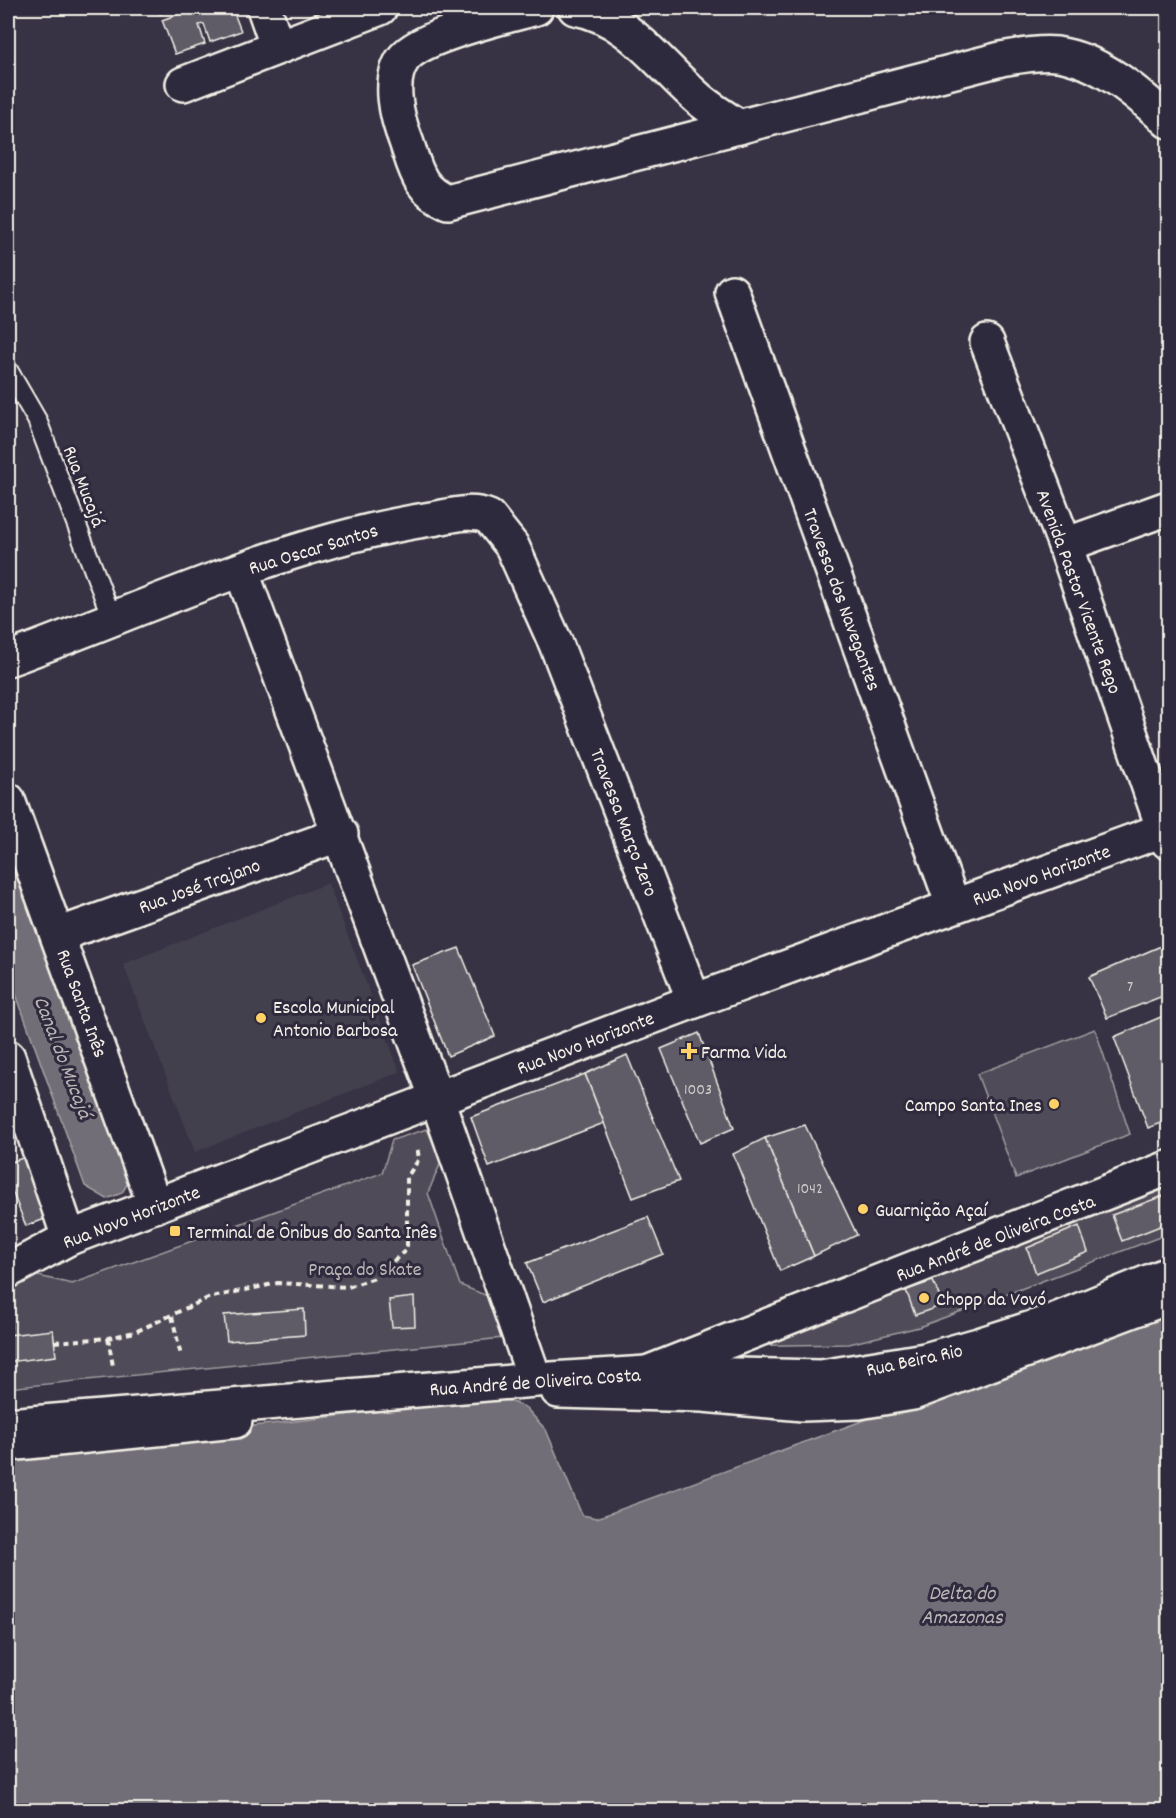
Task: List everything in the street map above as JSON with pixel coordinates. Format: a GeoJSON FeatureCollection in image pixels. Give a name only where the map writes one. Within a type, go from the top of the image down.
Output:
{"type":"FeatureCollection","features":[{"type":"Feature","properties":{"kind":"street"},"geometry":{"type":"LineString","coordinates":[[264,8],[278,45]]}},
{"type":"Feature","properties":{"kind":"street"},"geometry":{"type":"LineString","coordinates":[[183,84],[278,45],[315,18],[380,8]]}},
{"type":"Feature","properties":{"kind":"street"},"geometry":{"type":"LineString","coordinates":[[536,8],[440,35],[405,57],[395,77],[399,122],[420,182],[431,195],[448,202],[1001,59],[1040,54],[1058,54],[1105,72],[1140,94],[1168,121]]}},
{"type":"Feature","properties":{"kind":"street"},"geometry":{"type":"LineString","coordinates":[[575,8],[591,10],[633,35],[701,101],[739,127]]}},
{"type":"Feature","properties":{"kind":"street","name":"Travessa dos Navegantes"},"geometry":{"type":"LineString","coordinates":[[732,292],[953,905]]}},
{"type":"Feature","properties":{"kind":"street","name":"Avenida Pastor Vicente Rego"},"geometry":{"type":"LineString","coordinates":[[987,342],[1065,545],[1167,833]]}},
{"type":"Feature","properties":{"kind":"street"},"geometry":{"type":"LineString","coordinates":[[1065,545],[1168,508]]}},
{"type":"Feature","properties":{"kind":"street","name":"Rua Oscar Santos"},"geometry":{"type":"LineString","coordinates":[[8,659],[113,621],[241,570],[367,530],[456,514],[482,514],[494,521],[506,537],[556,644]]}},
{"type":"Feature","properties":{"kind":"street"},"geometry":{"type":"LineString","coordinates":[[241,570],[437,1099],[535,1380]]}},
{"type":"Feature","properties":{"kind":"street","name":"Travessa Março Zero"},"geometry":{"type":"LineString","coordinates":[[556,644],[694,1001]]}},
{"type":"Feature","properties":{"kind":"street","name":"Rua Santa Inês"},"geometry":{"type":"LineString","coordinates":[[8,800],[155,1206]]}},
{"type":"Feature","properties":{"kind":"street","name":"Rua Novo Horizonte"},"geometry":{"type":"LineString","coordinates":[[8,1271],[69,1238],[694,1001],[953,905],[1167,833]]}},
{"type":"Feature","properties":{"kind":"street","name":"Rua José Trajano"},"geometry":{"type":"LineString","coordinates":[[58,935],[340,834]]}},
{"type":"Feature","properties":{"kind":"street"},"geometry":{"type":"LineString","coordinates":[[8,1057],[69,1238]]}},
{"type":"Feature","properties":{"kind":"street","name":"Rua André de Oliveira Costa"},"geometry":{"type":"LineString","coordinates":[[8,1425],[535,1380],[647,1373],[1168,1168]]}},
{"type":"Feature","properties":{"kind":"street","name":"Rua Beira Rio"},"geometry":{"type":"LineString","coordinates":[[647,1373],[820,1377],[925,1360],[1048,1323],[1168,1274]]}},
{"type":"Feature","properties":{"kind":"street"},"geometry":{"type":"LineString","coordinates":[[8,1444],[505,1390],[703,1395],[803,1404],[859,1402],[913,1393],[1168,1297]]}},
{"type":"Feature","properties":{"kind":"lane","name":"Rua Mucajá"},"geometry":{"type":"LineString","coordinates":[[8,370],[37,420],[61,491],[113,621]]}},
{"type":"Feature","properties":{"kind":"path"},"geometry":{"type":"LineString","coordinates":[[54,1342],[108,1338],[135,1332],[208,1298],[278,1284],[348,1287],[375,1278],[407,1249],[407,1177],[419,1159],[417,1140]]}},
{"type":"Feature","properties":{"kind":"path"},"geometry":{"type":"LineString","coordinates":[[172,1316],[181,1356]]}},
{"type":"Feature","properties":{"kind":"path"},"geometry":{"type":"LineString","coordinates":[[108,1338],[113,1366]]}},
{"type":"Feature","properties":{"kind":"shaded area","name":"Escola Municipal Antonio Barbosa"},"geometry":{"type":"Polygon","coordinates":[[[328,883],[400,1072],[195,1152],[123,964],[328,883]]]}},
{"type":"Feature","properties":{"kind":"green space","name":"Campo Santa Ines"},"geometry":{"type":"Polygon","coordinates":[[[1095,1029],[1130,1134],[1016,1178],[977,1074],[1095,1029]]]}},
{"type":"Feature","properties":{"kind":"green space","name":"Praça do Skate"},"geometry":{"type":"Polygon","coordinates":[[[427,1129],[441,1162],[428,1193],[460,1285],[490,1297],[503,1338],[8,1388],[8,1283],[26,1273],[72,1284],[382,1173],[392,1140],[427,1129]]]}},
{"type":"Feature","properties":{"kind":"green space"},"geometry":{"type":"Polygon","coordinates":[[[1168,1183],[1168,1234],[919,1327],[849,1344],[731,1346],[1168,1183]]]}},
{"type":"Feature","properties":{"kind":"water","name":"Canal do Mucajá"},"geometry":{"type":"Polygon","coordinates":[[[8,831],[133,1174],[122,1193],[107,1199],[85,1186],[8,972],[8,831]]]}},
{"type":"Feature","properties":{"kind":"water","name":"Delta do Amazonas"},"geometry":{"type":"Polygon","coordinates":[[[1168,1309],[1168,1810],[8,1810],[8,1455],[500,1397],[526,1408],[546,1430],[582,1515],[597,1518],[1168,1309]]]}},
{"type":"Feature","properties":{"kind":"building"},"geometry":{"type":"Polygon","coordinates":[[[158,8],[179,8],[160,14],[158,8]]]}},
{"type":"Feature","properties":{"kind":"building"},"geometry":{"type":"Polygon","coordinates":[[[182,8],[232,8],[241,31],[210,42],[204,24],[199,25],[205,44],[175,54],[162,20],[184,12],[182,8]]]}},
{"type":"Feature","properties":{"kind":"building"},"geometry":{"type":"Polygon","coordinates":[[[1168,943],[1168,994],[1107,1018],[1089,977],[1168,943]]]}},
{"type":"Feature","properties":{"kind":"building"},"geometry":{"type":"Polygon","coordinates":[[[459,948],[495,1036],[448,1056],[412,965],[459,948]]]}},
{"type":"Feature","properties":{"kind":"building"},"geometry":{"type":"Polygon","coordinates":[[[1168,1014],[1168,1120],[1148,1128],[1114,1037],[1168,1014]]]}},
{"type":"Feature","properties":{"kind":"building"},"geometry":{"type":"Polygon","coordinates":[[[699,1033],[734,1128],[700,1143],[661,1049],[699,1033]]]}},
{"type":"Feature","properties":{"kind":"building"},"geometry":{"type":"Polygon","coordinates":[[[627,1055],[679,1181],[633,1198],[585,1074],[627,1055]]]}},
{"type":"Feature","properties":{"kind":"building"},"geometry":{"type":"Polygon","coordinates":[[[585,1074],[604,1123],[489,1167],[471,1117],[585,1074]]]}},
{"type":"Feature","properties":{"kind":"building"},"geometry":{"type":"Polygon","coordinates":[[[805,1125],[857,1235],[814,1256],[765,1138],[805,1125]]]}},
{"type":"Feature","properties":{"kind":"building"},"geometry":{"type":"Polygon","coordinates":[[[765,1138],[814,1256],[780,1271],[733,1154],[765,1138]]]}},
{"type":"Feature","properties":{"kind":"building"},"geometry":{"type":"Polygon","coordinates":[[[40,1152],[61,1213],[26,1226],[8,1181],[8,1163],[40,1152]]]}},
{"type":"Feature","properties":{"kind":"building"},"geometry":{"type":"Polygon","coordinates":[[[1168,1194],[1168,1223],[1122,1241],[1112,1215],[1168,1194]]]}},
{"type":"Feature","properties":{"kind":"building"},"geometry":{"type":"Polygon","coordinates":[[[648,1217],[663,1254],[543,1302],[527,1263],[648,1217]]]}},
{"type":"Feature","properties":{"kind":"building"},"geometry":{"type":"Polygon","coordinates":[[[1079,1226],[1088,1252],[1036,1273],[1027,1248],[1079,1226]]]}},
{"type":"Feature","properties":{"kind":"building","name":"Chopp da Vovó"},"geometry":{"type":"Polygon","coordinates":[[[933,1281],[943,1305],[915,1315],[906,1290],[933,1281]]]}},
{"type":"Feature","properties":{"kind":"building"},"geometry":{"type":"Polygon","coordinates":[[[414,1297],[415,1326],[392,1327],[389,1300],[414,1297]]]}},
{"type":"Feature","properties":{"kind":"building"},"geometry":{"type":"Polygon","coordinates":[[[304,1309],[305,1335],[227,1341],[224,1315],[304,1309]]]}},
{"type":"Feature","properties":{"kind":"building"},"geometry":{"type":"Polygon","coordinates":[[[53,1330],[56,1356],[8,1362],[8,1335],[53,1330]]]}},
{"type":"Feature","properties":{"kind":"place","name":"Escola Municipal Antonio Barbosa"},"geometry":{"type":"Point","coordinates":[261,1018]}},
{"type":"Feature","properties":{"kind":"place","name":"Farma Vida"},"geometry":{"type":"Point","coordinates":[689,1051]}},
{"type":"Feature","properties":{"kind":"place","name":"Campo Santa Ines"},"geometry":{"type":"Point","coordinates":[1054,1104]}},
{"type":"Feature","properties":{"kind":"place","name":"Guarnição Açaí"},"geometry":{"type":"Point","coordinates":[863,1209]}},
{"type":"Feature","properties":{"kind":"place","name":"Terminal de Ônibus do Santa Inês"},"geometry":{"type":"Point","coordinates":[175,1231]}},
{"type":"Feature","properties":{"kind":"place","name":"Chopp da Vovó"},"geometry":{"type":"Point","coordinates":[924,1298]}}]}
